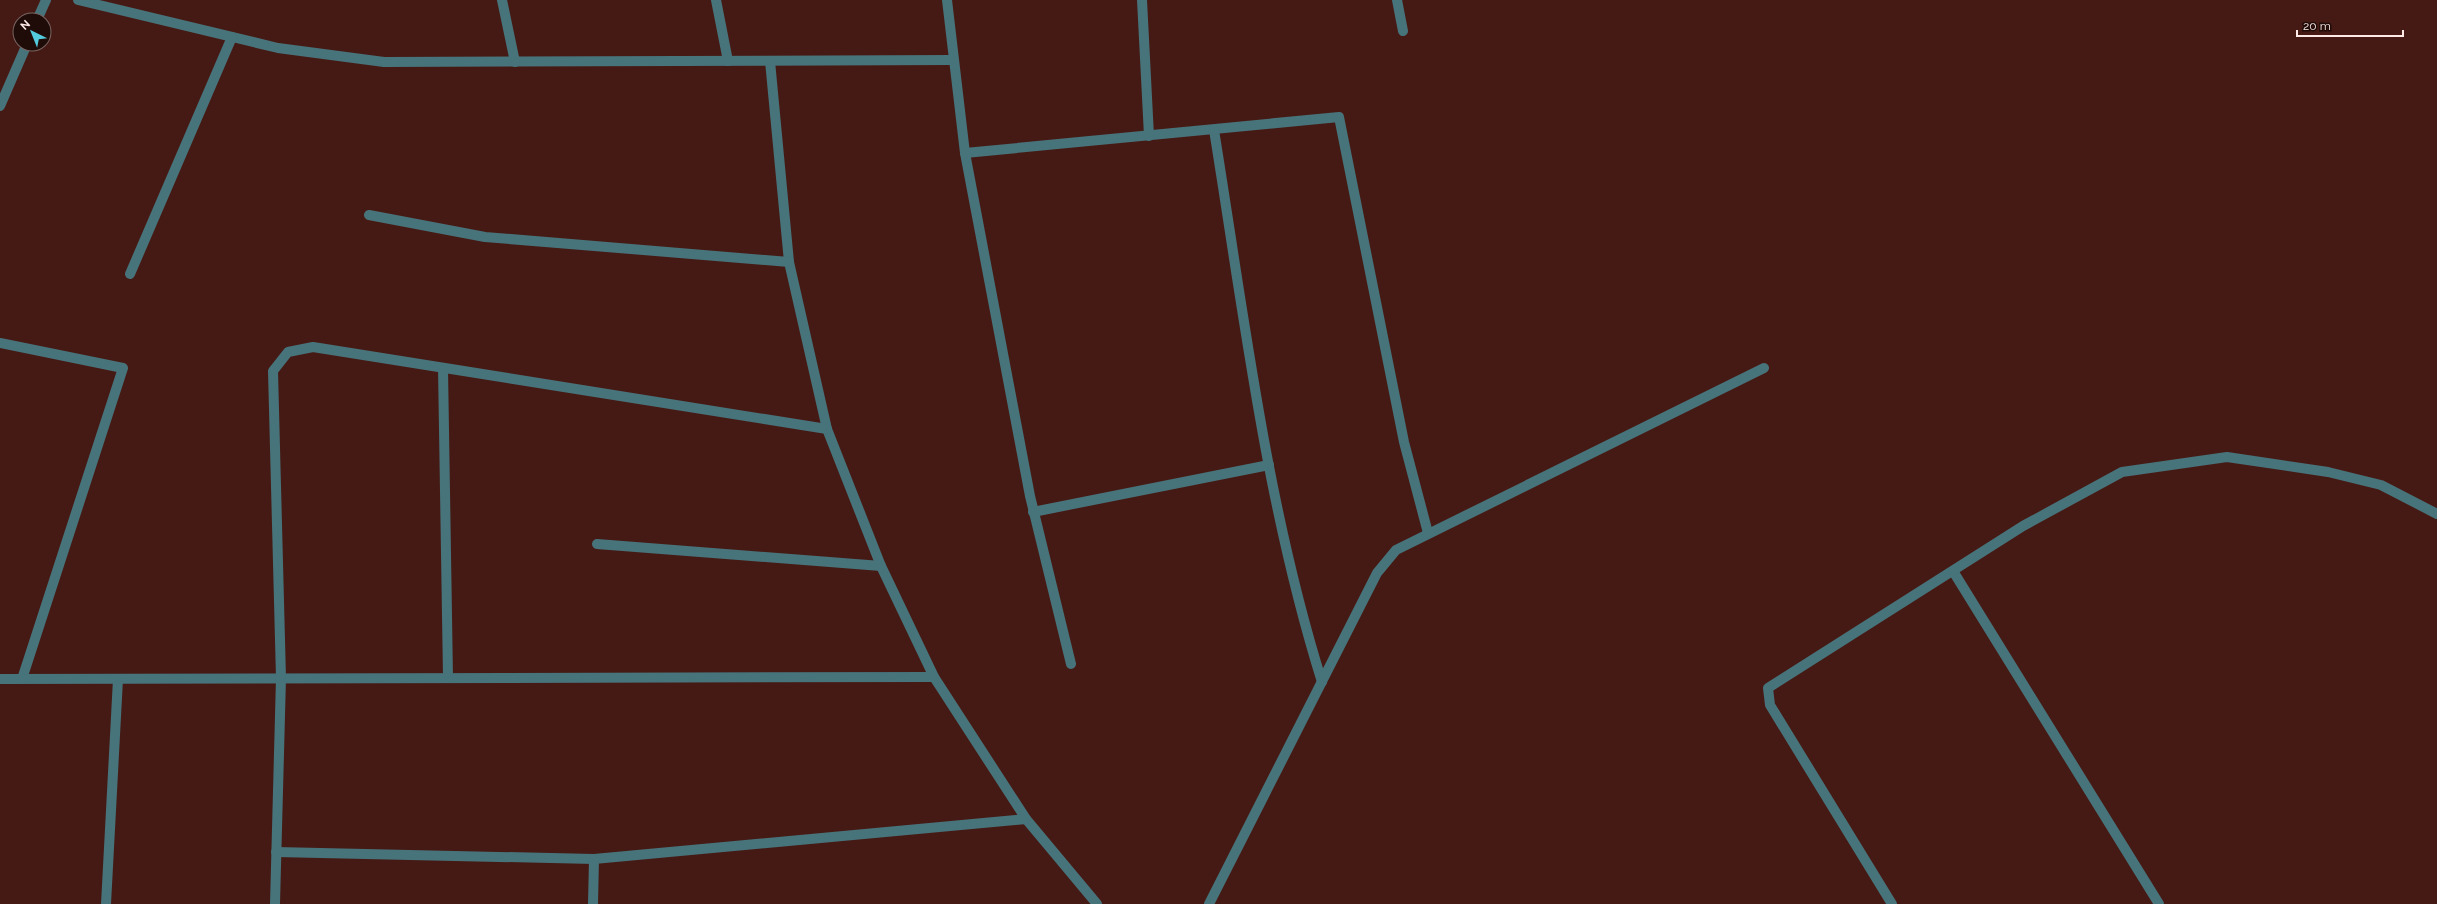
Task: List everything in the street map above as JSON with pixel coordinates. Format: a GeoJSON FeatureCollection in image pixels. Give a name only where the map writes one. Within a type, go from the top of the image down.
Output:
{"type":"FeatureCollection","features":[{"type":"Feature","properties":{"kind":"street"},"geometry":{"type":"LineString","coordinates":[[41,12],[46,0]]}},
{"type":"Feature","properties":{"kind":"street"},"geometry":{"type":"LineString","coordinates":[[78,0],[278,48],[384,62],[954,60]]}},
{"type":"Feature","properties":{"kind":"street"},"geometry":{"type":"LineString","coordinates":[[502,0],[515,62]]}},
{"type":"Feature","properties":{"kind":"street"},"geometry":{"type":"LineString","coordinates":[[716,0],[728,61]]}},
{"type":"Feature","properties":{"kind":"street"},"geometry":{"type":"LineString","coordinates":[[947,0],[964,153],[1033,512],[1071,664]]}},
{"type":"Feature","properties":{"kind":"street"},"geometry":{"type":"LineString","coordinates":[[1142,0],[1149,136]]}},
{"type":"Feature","properties":{"kind":"street"},"geometry":{"type":"LineString","coordinates":[[1397,0],[1403,31]]}},
{"type":"Feature","properties":{"kind":"street"},"geometry":{"type":"LineString","coordinates":[[130,274],[232,38]]}},
{"type":"Feature","properties":{"kind":"street"},"geometry":{"type":"LineString","coordinates":[[0,106],[24,52]]}},
{"type":"Feature","properties":{"kind":"street"},"geometry":{"type":"LineString","coordinates":[[770,61],[789,262],[827,429],[881,566],[934,677],[1026,819],[1097,904]]}},
{"type":"Feature","properties":{"kind":"street"},"geometry":{"type":"LineString","coordinates":[[964,153],[1339,117],[1404,442],[1428,533]]}},
{"type":"Feature","properties":{"kind":"street"},"geometry":{"type":"LineString","coordinates":[[1214,130],[1269,465],[1301,615],[1322,682]]}},
{"type":"Feature","properties":{"kind":"street"},"geometry":{"type":"LineString","coordinates":[[369,215],[485,237],[789,262]]}},
{"type":"Feature","properties":{"kind":"street"},"geometry":{"type":"LineString","coordinates":[[0,343],[123,368],[22,679]]}},
{"type":"Feature","properties":{"kind":"street"},"geometry":{"type":"LineString","coordinates":[[274,904],[281,678],[273,371],[288,352],[313,347],[827,429]]}},
{"type":"Feature","properties":{"kind":"street"},"geometry":{"type":"LineString","coordinates":[[443,368],[448,677]]}},
{"type":"Feature","properties":{"kind":"street"},"geometry":{"type":"LineString","coordinates":[[1209,904],[1377,573],[1396,550],[1764,368]]}},
{"type":"Feature","properties":{"kind":"street"},"geometry":{"type":"LineString","coordinates":[[1892,904],[1770,705],[1768,688],[2023,526],[2122,472],[2227,456],[2328,472],[2381,485],[2437,514]]}},
{"type":"Feature","properties":{"kind":"street"},"geometry":{"type":"LineString","coordinates":[[1033,512],[1269,465]]}},
{"type":"Feature","properties":{"kind":"street"},"geometry":{"type":"LineString","coordinates":[[597,544],[881,566]]}},
{"type":"Feature","properties":{"kind":"street"},"geometry":{"type":"LineString","coordinates":[[1953,570],[2159,904]]}},
{"type":"Feature","properties":{"kind":"street"},"geometry":{"type":"LineString","coordinates":[[0,679],[934,677]]}},
{"type":"Feature","properties":{"kind":"street"},"geometry":{"type":"LineString","coordinates":[[106,904],[118,678]]}},
{"type":"Feature","properties":{"kind":"street"},"geometry":{"type":"LineString","coordinates":[[276,852],[594,859],[1026,819]]}},
{"type":"Feature","properties":{"kind":"street"},"geometry":{"type":"LineString","coordinates":[[593,904],[594,859]]}}]}
